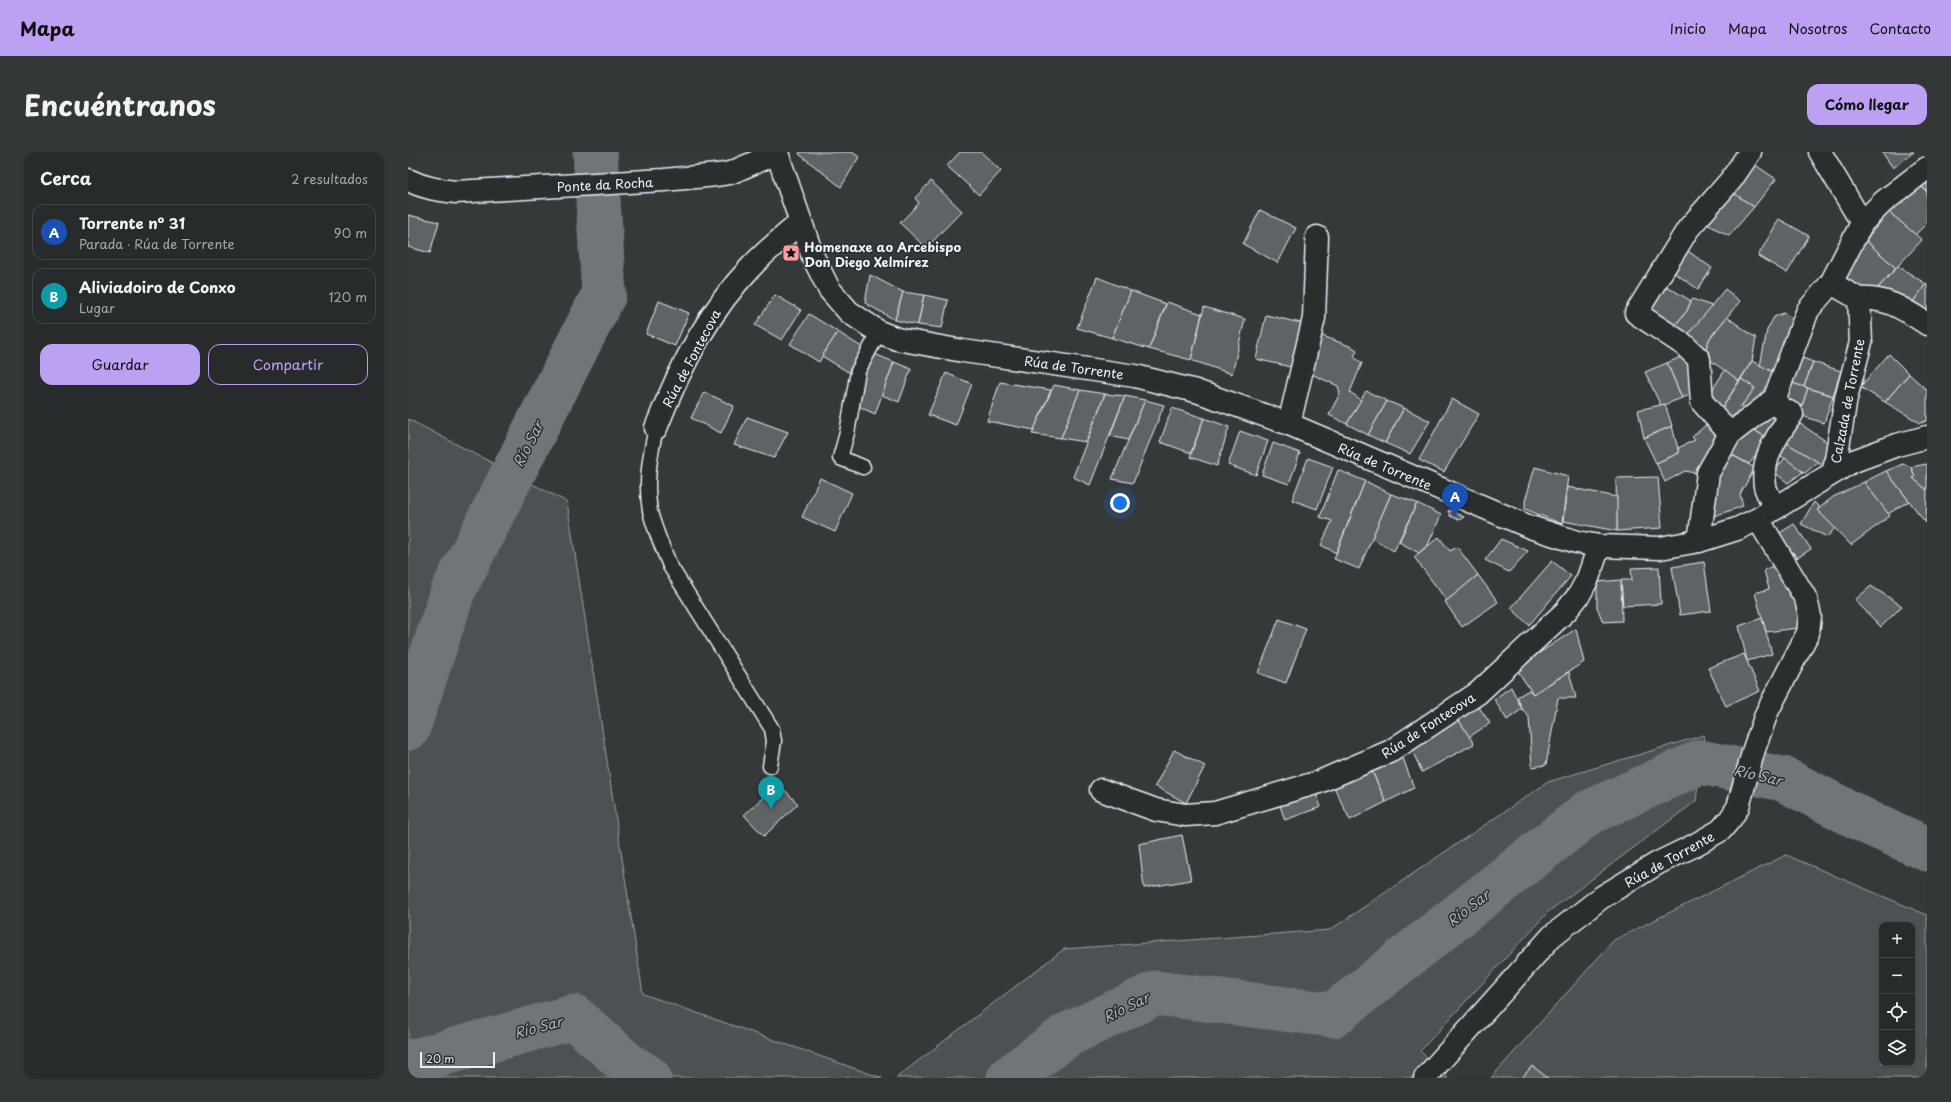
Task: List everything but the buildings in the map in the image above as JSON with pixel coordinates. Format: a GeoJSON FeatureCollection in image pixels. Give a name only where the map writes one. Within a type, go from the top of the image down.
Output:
{"type":"FeatureCollection","features":[{"type":"Feature","properties":{"kind":"street"},"geometry":{"type":"LineString","coordinates":[[1730,434],[1702,402],[1699,359],[1682,344],[1636,313],[1688,228],[1731,180],[1750,152]]}},
{"type":"Feature","properties":{"kind":"street"},"geometry":{"type":"LineString","coordinates":[[1820,152],[1862,222]]}},
{"type":"Feature","properties":{"kind":"street","name":"Ponte da Rocha"},"geometry":{"type":"LineString","coordinates":[[408,180],[438,190],[456,192],[664,180],[730,173],[778,153]]}},
{"type":"Feature","properties":{"kind":"street","name":"Rúa de Torrente"},"geometry":{"type":"LineString","coordinates":[[778,153],[800,223],[814,260],[829,288],[849,312],[879,332],[897,339],[963,351],[1135,376],[1166,382],[1196,391],[1289,424],[1530,527],[1577,542],[1599,546],[1660,548],[1699,541],[1737,529],[1767,514],[1834,471],[1871,454],[1927,437]]}},
{"type":"Feature","properties":{"kind":"street"},"geometry":{"type":"LineString","coordinates":[[1699,541],[1708,473],[1730,434],[1774,400],[1808,310],[1831,283],[1862,222],[1883,202],[1927,168]]}},
{"type":"Feature","properties":{"kind":"street","name":"Rúa de Fontecova"},"geometry":{"type":"LineString","coordinates":[[656,428],[670,392],[713,313],[750,268],[800,223]]}},
{"type":"Feature","properties":{"kind":"street"},"geometry":{"type":"LineString","coordinates":[[1289,424],[1314,318],[1317,237]]}},
{"type":"Feature","properties":{"kind":"street"},"geometry":{"type":"LineString","coordinates":[[1831,283],[1858,299],[1875,298],[1905,309],[1927,324]]}},
{"type":"Feature","properties":{"kind":"street","name":"Calzada de Torrente"},"geometry":{"type":"LineString","coordinates":[[1834,471],[1846,398],[1861,342],[1858,299]]}},
{"type":"Feature","properties":{"kind":"street"},"geometry":{"type":"LineString","coordinates":[[1767,514],[1765,465],[1774,442],[1792,414],[1770,402]]}},
{"type":"Feature","properties":{"kind":"street","name":"Rúa de Torrente"},"geometry":{"type":"LineString","coordinates":[[1425,1078],[1552,936],[1602,897],[1658,863],[1721,830],[1735,812],[1744,789],[1754,749],[1774,696],[1808,633],[1810,616],[1806,599],[1767,514]]}},
{"type":"Feature","properties":{"kind":"street","name":"Rúa de Fontecova"},"geometry":{"type":"LineString","coordinates":[[1101,790],[1156,810],[1185,815],[1215,813],[1319,782],[1391,751],[1478,693],[1566,611],[1579,595],[1588,578],[1599,546]]}},
{"type":"Feature","properties":{"kind":"lane"},"geometry":{"type":"LineString","coordinates":[[863,467],[840,458],[847,433],[858,371],[879,332]]}},
{"type":"Feature","properties":{"kind":"lane"},"geometry":{"type":"LineString","coordinates":[[656,428],[651,452],[648,485],[650,511],[670,566],[772,730],[774,741],[770,766]]}},
{"type":"Feature","properties":{"kind":"shaded area"},"geometry":{"type":"Polygon","coordinates":[[[408,419],[567,502],[643,994],[882,1078],[408,1078],[408,419]]]}},
{"type":"Feature","properties":{"kind":"shaded area"},"geometry":{"type":"Polygon","coordinates":[[[1704,735],[1696,801],[1548,912],[1420,1051],[1448,1078],[896,1078],[1064,949],[1330,930],[1548,782],[1704,735]]]}},
{"type":"Feature","properties":{"kind":"shaded area"},"geometry":{"type":"Polygon","coordinates":[[[1786,855],[1927,915],[1927,1078],[1491,1078],[1614,940],[1786,855]]]}},
{"type":"Feature","properties":{"kind":"waterway","name":"Río Sar"},"geometry":{"type":"LineString","coordinates":[[408,728],[453,591],[604,294],[595,152]]}},
{"type":"Feature","properties":{"kind":"waterway","name":"Río Sar"},"geometry":{"type":"LineString","coordinates":[[1009,1078],[1067,1035],[1156,993],[1333,1015],[1588,813],[1700,762],[1783,779],[1871,824],[1927,849]]}},
{"type":"Feature","properties":{"kind":"waterway","name":"Río Sar"},"geometry":{"type":"LineString","coordinates":[[408,1063],[574,1017],[628,1065],[649,1078]]}},
{"type":"Feature","properties":{"kind":"place","name":"Homenaxe ao Arcebispo Don Diego Xelmírez"},"geometry":{"type":"Point","coordinates":[791,253]}},
{"type":"Feature","properties":{"kind":"place","name":"Torrente n° 31"},"geometry":{"type":"Point","coordinates":[1455,516]}},
{"type":"Feature","properties":{"kind":"place","name":"Aliviadoiro de Conxo"},"geometry":{"type":"Point","coordinates":[771,809]}}]}
